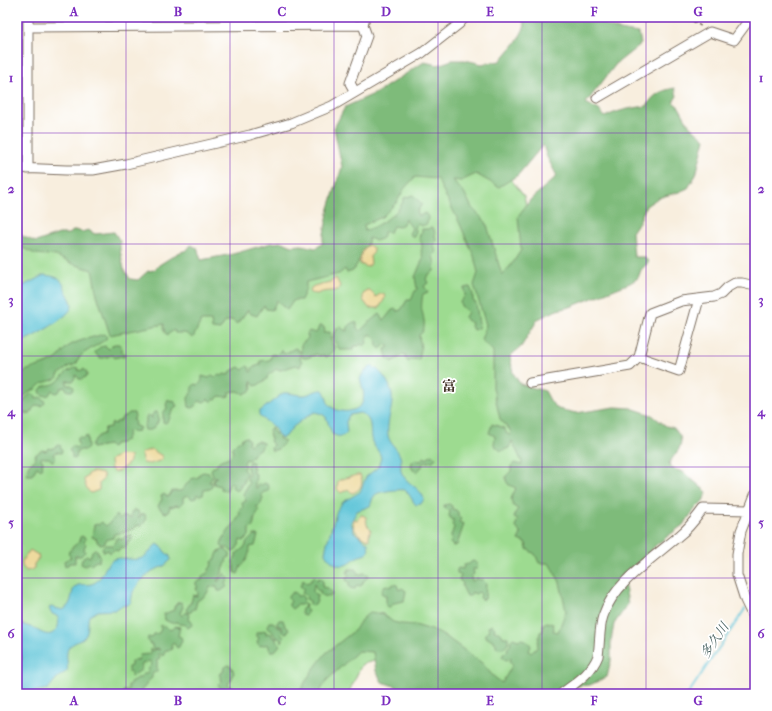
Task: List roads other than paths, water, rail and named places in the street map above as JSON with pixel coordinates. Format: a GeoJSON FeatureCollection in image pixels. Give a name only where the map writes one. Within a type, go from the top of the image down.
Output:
{"type":"FeatureCollection","features":[{"type":"Feature","properties":{"kind":"street"},"geometry":{"type":"LineString","coordinates":[[28,17],[28,169]]}},
{"type":"Feature","properties":{"kind":"street"},"geometry":{"type":"LineString","coordinates":[[17,168],[93,170],[126,164],[250,135],[291,123],[332,106],[422,53],[466,17]]}},
{"type":"Feature","properties":{"kind":"street"},"geometry":{"type":"LineString","coordinates":[[597,98],[710,32],[734,40],[751,17]]}},
{"type":"Feature","properties":{"kind":"street"},"geometry":{"type":"LineString","coordinates":[[28,27],[188,22],[364,21],[367,36],[350,83],[354,92]]}},
{"type":"Feature","properties":{"kind":"street"},"geometry":{"type":"LineString","coordinates":[[530,383],[630,366],[639,357],[650,313],[681,302],[714,297],[721,294],[735,283],[755,286]]}},
{"type":"Feature","properties":{"kind":"street"},"geometry":{"type":"LineString","coordinates":[[639,357],[679,371],[699,299]]}},
{"type":"Feature","properties":{"kind":"street"},"geometry":{"type":"LineString","coordinates":[[754,620],[742,594],[737,575],[737,554],[741,531],[755,495]]}},
{"type":"Feature","properties":{"kind":"street"},"geometry":{"type":"LineString","coordinates":[[561,694],[583,678],[596,662],[602,617],[617,592],[636,572],[683,533],[704,509],[749,510]]}},
{"type":"Feature","properties":{"kind":"water"},"geometry":{"type":"Polygon","coordinates":[[[44,275],[56,277],[61,280],[70,298],[72,306],[70,311],[57,322],[17,344],[17,289],[44,275]]]}},
{"type":"Feature","properties":{"kind":"water"},"geometry":{"type":"Polygon","coordinates":[[[371,366],[376,368],[382,374],[387,381],[392,395],[388,435],[390,441],[400,456],[401,471],[406,479],[420,491],[424,499],[421,504],[416,505],[405,490],[385,491],[375,495],[370,506],[357,511],[351,522],[354,532],[368,543],[369,550],[367,553],[342,566],[332,562],[325,553],[337,510],[343,502],[360,492],[366,477],[378,467],[381,458],[371,440],[370,423],[368,419],[360,413],[349,415],[346,422],[347,432],[342,436],[338,436],[332,434],[326,417],[315,412],[293,427],[287,435],[282,438],[272,426],[259,415],[259,412],[283,393],[305,395],[321,390],[323,390],[330,406],[333,408],[341,411],[354,410],[361,405],[364,398],[360,379],[363,373],[371,366]]]}},
{"type":"Feature","properties":{"kind":"water"},"geometry":{"type":"Polygon","coordinates":[[[157,544],[161,546],[170,556],[171,560],[164,566],[152,571],[140,582],[133,592],[131,602],[128,605],[121,606],[115,610],[98,611],[89,616],[86,635],[71,645],[68,649],[67,671],[57,678],[48,689],[28,694],[17,694],[17,668],[22,659],[21,654],[17,651],[17,623],[45,634],[53,633],[58,627],[58,617],[51,613],[49,608],[51,607],[63,610],[67,607],[71,601],[74,588],[80,585],[92,584],[97,581],[106,566],[114,559],[135,559],[144,557],[157,544]]]}},
{"type":"Feature","properties":{"kind":"waterway","name":"多久川"},"geometry":{"type":"LineString","coordinates":[[749,604],[755,595]]}},
{"type":"Feature","properties":{"kind":"waterway","name":"多久川"},"geometry":{"type":"LineString","coordinates":[[688,694],[745,609]]}},
{"type":"Feature","properties":{"kind":"district","name":"富"},"geometry":{"type":"Point","coordinates":[449,386]}}]}
